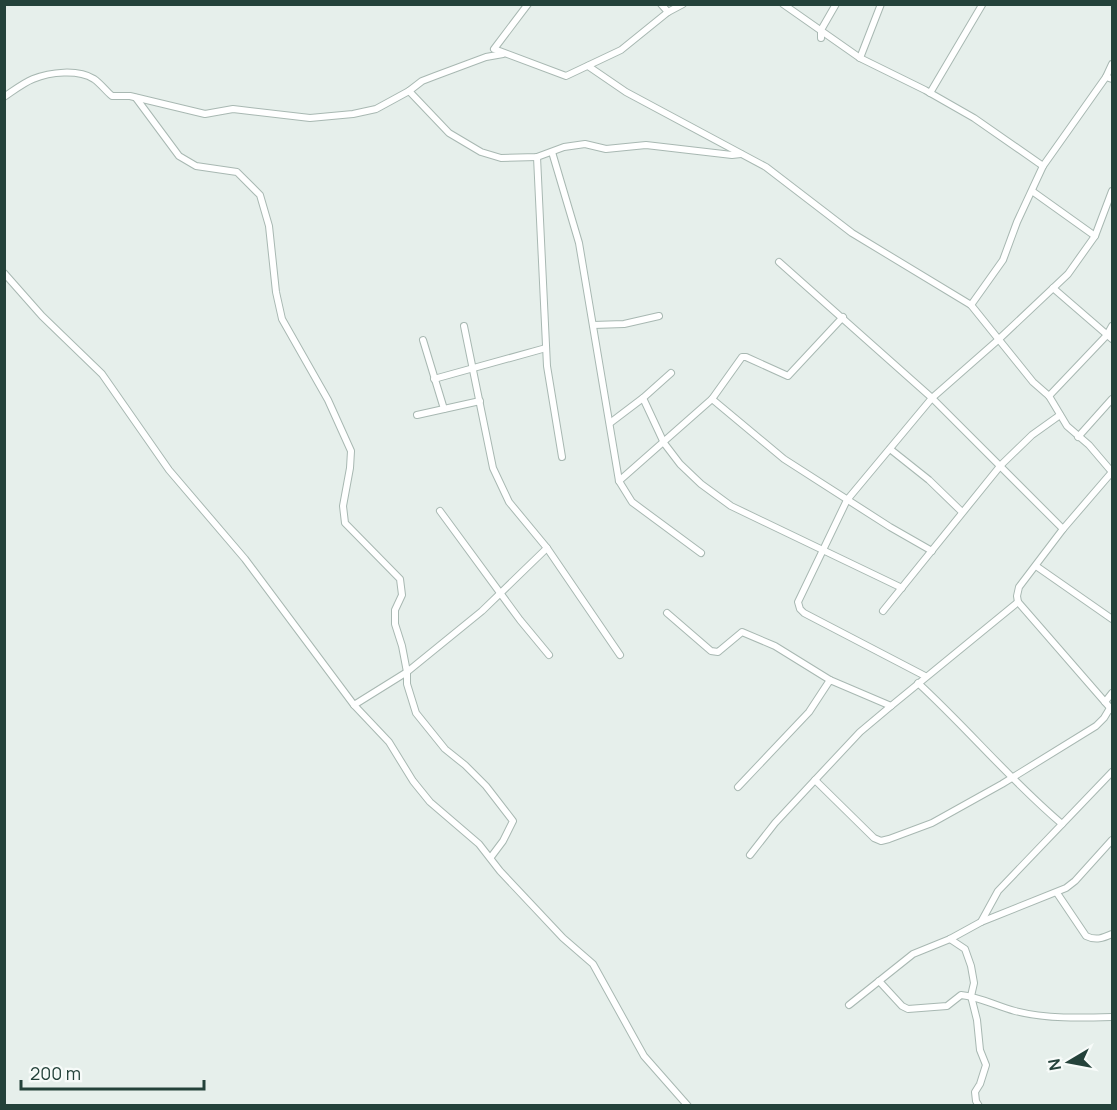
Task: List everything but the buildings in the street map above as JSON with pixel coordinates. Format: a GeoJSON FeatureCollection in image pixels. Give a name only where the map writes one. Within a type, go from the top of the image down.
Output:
{"type":"FeatureCollection","features":[{"type":"Feature","properties":{"kind":"street"},"geometry":{"type":"LineString","coordinates":[[528,4],[494,47],[496,51],[503,54],[560,75],[570,75],[623,48],[668,12],[683,4]]}},
{"type":"Feature","properties":{"kind":"street"},"geometry":{"type":"LineString","coordinates":[[661,4],[668,12]]}},
{"type":"Feature","properties":{"kind":"street"},"geometry":{"type":"LineString","coordinates":[[783,4],[860,58],[975,118],[1043,166]]}},
{"type":"Feature","properties":{"kind":"street"},"geometry":{"type":"LineString","coordinates":[[821,38],[821,30],[836,4]]}},
{"type":"Feature","properties":{"kind":"street"},"geometry":{"type":"LineString","coordinates":[[860,58],[881,4]]}},
{"type":"Feature","properties":{"kind":"street"},"geometry":{"type":"LineString","coordinates":[[930,93],[982,5]]}},
{"type":"Feature","properties":{"kind":"street"},"geometry":{"type":"LineString","coordinates":[[4,97],[31,79],[59,73],[88,76],[97,81],[112,96],[136,98],[205,114],[233,109],[310,118],[368,111],[409,91],[422,81],[486,57],[503,54]]}},
{"type":"Feature","properties":{"kind":"street"},"geometry":{"type":"LineString","coordinates":[[971,306],[1003,260],[1017,222],[1043,166],[1109,78],[1113,64]]}},
{"type":"Feature","properties":{"kind":"street"},"geometry":{"type":"LineString","coordinates":[[588,66],[626,92],[766,167],[852,233],[971,306],[1033,382],[1049,396],[1067,426],[1089,445],[1113,472],[1063,529],[1019,587],[1017,596],[1018,602],[1111,709],[1104,718],[1096,726],[1011,779],[932,823],[881,841],[874,838],[815,780]]}},
{"type":"Feature","properties":{"kind":"street"},"geometry":{"type":"LineString","coordinates":[[409,91],[449,133],[468,146],[501,158],[537,157],[564,147],[585,144],[606,149],[646,145],[732,155],[742,154]]}},
{"type":"Feature","properties":{"kind":"street"},"geometry":{"type":"LineString","coordinates":[[136,98],[179,156],[196,166],[237,172],[260,195],[269,226],[276,292],[282,319],[328,400],[351,451],[343,506],[345,522],[400,579],[402,596],[394,617],[407,672],[407,684],[416,713],[445,749],[486,786],[512,818],[513,823],[491,857]]}},
{"type":"Feature","properties":{"kind":"street"},"geometry":{"type":"LineString","coordinates":[[552,152],[579,243],[619,481],[632,502],[701,553]]}},
{"type":"Feature","properties":{"kind":"street"},"geometry":{"type":"LineString","coordinates":[[537,157],[546,348],[562,457]]}},
{"type":"Feature","properties":{"kind":"street"},"geometry":{"type":"LineString","coordinates":[[1032,191],[1095,236]]}},
{"type":"Feature","properties":{"kind":"street"},"geometry":{"type":"LineString","coordinates":[[925,676],[800,609],[798,602],[847,500],[932,398],[1068,274],[1095,236],[1113,191]]}},
{"type":"Feature","properties":{"kind":"street"},"geometry":{"type":"LineString","coordinates":[[779,262],[932,398],[1063,529]]}},
{"type":"Feature","properties":{"kind":"street"},"geometry":{"type":"LineString","coordinates":[[4,273],[42,316],[102,374],[169,470],[245,559],[354,705],[395,749],[430,802],[466,832],[558,933],[593,964],[644,1056],[688,1106]]}},
{"type":"Feature","properties":{"kind":"street"},"geometry":{"type":"LineString","coordinates":[[1053,288],[1110,337]]}},
{"type":"Feature","properties":{"kind":"street"},"geometry":{"type":"LineString","coordinates":[[593,325],[624,324],[659,316]]}},
{"type":"Feature","properties":{"kind":"street"},"geometry":{"type":"LineString","coordinates":[[619,481],[712,399],[742,357],[785,376],[792,375],[843,317]]}},
{"type":"Feature","properties":{"kind":"street"},"geometry":{"type":"LineString","coordinates":[[464,326],[494,468],[501,486],[509,502],[548,548],[620,655]]}},
{"type":"Feature","properties":{"kind":"street"},"geometry":{"type":"LineString","coordinates":[[1049,396],[1110,337],[1113,326]]}},
{"type":"Feature","properties":{"kind":"street"},"geometry":{"type":"LineString","coordinates":[[423,340],[444,409]]}},
{"type":"Feature","properties":{"kind":"street"},"geometry":{"type":"LineString","coordinates":[[434,380],[546,348]]}},
{"type":"Feature","properties":{"kind":"street"},"geometry":{"type":"LineString","coordinates":[[609,423],[643,398],[671,373]]}},
{"type":"Feature","properties":{"kind":"street"},"geometry":{"type":"LineString","coordinates":[[643,398],[664,443],[680,464],[701,484],[731,506],[902,588]]}},
{"type":"Feature","properties":{"kind":"street"},"geometry":{"type":"LineString","coordinates":[[712,399],[784,459],[932,551]]}},
{"type":"Feature","properties":{"kind":"street"},"geometry":{"type":"LineString","coordinates":[[1078,437],[1113,399]]}},
{"type":"Feature","properties":{"kind":"street"},"geometry":{"type":"LineString","coordinates":[[417,415],[480,401]]}},
{"type":"Feature","properties":{"kind":"street"},"geometry":{"type":"LineString","coordinates":[[883,611],[1000,465],[1032,435],[1060,415]]}},
{"type":"Feature","properties":{"kind":"street"},"geometry":{"type":"LineString","coordinates":[[890,449],[929,480],[962,512]]}},
{"type":"Feature","properties":{"kind":"street"},"geometry":{"type":"LineString","coordinates":[[441,511],[520,620],[549,655]]}},
{"type":"Feature","properties":{"kind":"street"},"geometry":{"type":"LineString","coordinates":[[354,705],[407,672],[482,611],[548,548]]}},
{"type":"Feature","properties":{"kind":"street"},"geometry":{"type":"LineString","coordinates":[[1036,566],[1113,619]]}},
{"type":"Feature","properties":{"kind":"street"},"geometry":{"type":"LineString","coordinates":[[750,855],[775,823],[860,732],[925,676],[1018,602]]}},
{"type":"Feature","properties":{"kind":"street"},"geometry":{"type":"LineString","coordinates":[[667,613],[711,651],[718,652],[742,632],[775,646],[830,680],[891,706]]}},
{"type":"Feature","properties":{"kind":"street"},"geometry":{"type":"LineString","coordinates":[[738,787],[809,712],[830,680]]}},
{"type":"Feature","properties":{"kind":"street"},"geometry":{"type":"LineString","coordinates":[[918,683],[966,729],[1011,779],[1062,824]]}},
{"type":"Feature","properties":{"kind":"street"},"geometry":{"type":"LineString","coordinates":[[1105,702],[1113,693]]}},
{"type":"Feature","properties":{"kind":"street"},"geometry":{"type":"LineString","coordinates":[[981,922],[998,891],[1113,772]]}},
{"type":"Feature","properties":{"kind":"street"},"geometry":{"type":"LineString","coordinates":[[849,1005],[912,954],[950,939],[981,922],[1057,893],[1075,881],[1113,840]]}},
{"type":"Feature","properties":{"kind":"street"},"geometry":{"type":"LineString","coordinates":[[1057,893],[1086,936],[1092,940],[1113,934]]}},
{"type":"Feature","properties":{"kind":"street"},"geometry":{"type":"LineString","coordinates":[[950,939],[968,954],[974,983],[971,996],[977,1020],[980,1050],[986,1065],[975,1092],[979,1106]]}},
{"type":"Feature","properties":{"kind":"street"},"geometry":{"type":"LineString","coordinates":[[879,981],[902,1006],[908,1009],[947,1006],[961,995],[971,996],[1013,1011],[1035,1015],[1074,1018],[1113,1017]]}}]}
